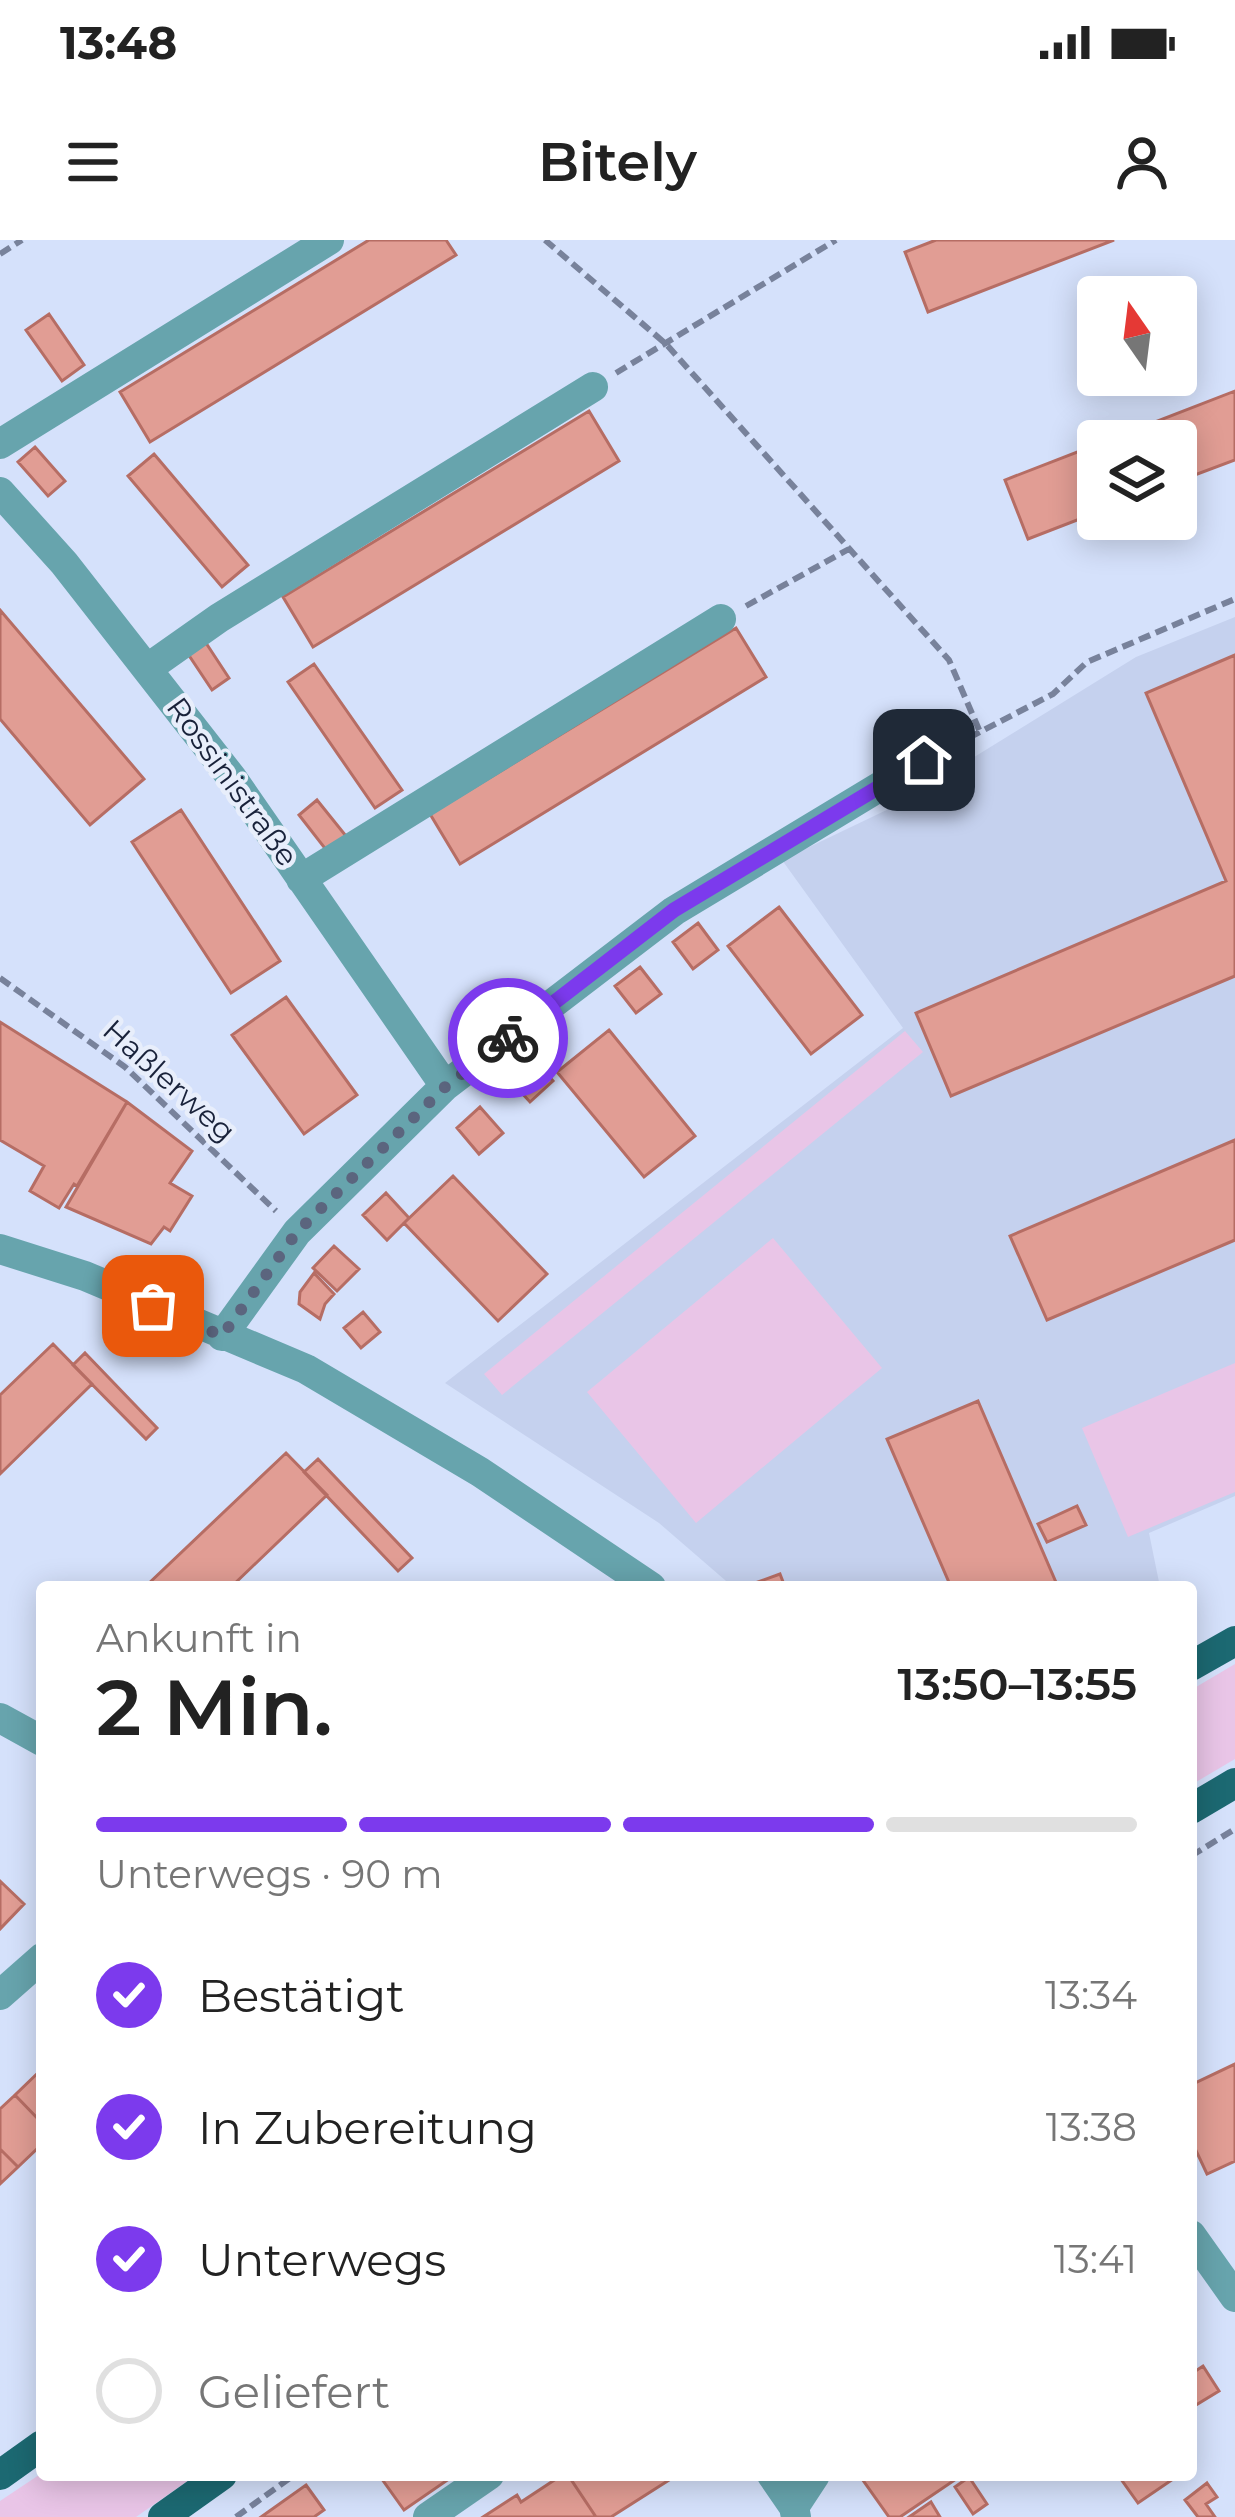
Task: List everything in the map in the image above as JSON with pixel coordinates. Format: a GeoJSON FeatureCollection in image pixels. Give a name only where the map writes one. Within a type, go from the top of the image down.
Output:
{"type":"FeatureCollection","features":[{"type":"Feature","properties":{"kind":"main road"},"geometry":{"type":"LineString","coordinates":[[1197,1663],[1235,1641]]}},
{"type":"Feature","properties":{"kind":"main road"},"geometry":{"type":"LineString","coordinates":[[1197,1805],[1235,1783]]}},
{"type":"Feature","properties":{"kind":"main road"},"geometry":{"type":"LineString","coordinates":[[0,2475],[36,2450]]}},
{"type":"Feature","properties":{"kind":"main road"},"geometry":{"type":"LineString","coordinates":[[164,2517],[214,2481]]}},
{"type":"Feature","properties":{"kind":"street"},"geometry":{"type":"LineString","coordinates":[[0,444],[329,240]]}},
{"type":"Feature","properties":{"kind":"street"},"geometry":{"type":"LineString","coordinates":[[148,668],[219,618],[592,387]]}},
{"type":"Feature","properties":{"kind":"street","name":"Rossinistraße"},"geometry":{"type":"LineString","coordinates":[[0,492],[64,563],[232,778],[445,1087]]}},
{"type":"Feature","properties":{"kind":"street"},"geometry":{"type":"LineString","coordinates":[[301,879],[722,620]]}},
{"type":"Feature","properties":{"kind":"street"},"geometry":{"type":"LineString","coordinates":[[222,1336],[297,1232],[445,1087],[674,910],[924,760]]}},
{"type":"Feature","properties":{"kind":"street"},"geometry":{"type":"LineString","coordinates":[[0,1249],[85,1276],[306,1369],[480,1472],[642,1581]]}},
{"type":"Feature","properties":{"kind":"street"},"geometry":{"type":"LineString","coordinates":[[0,1718],[36,1738]]}},
{"type":"Feature","properties":{"kind":"street"},"geometry":{"type":"LineString","coordinates":[[0,1995],[36,1963]]}},
{"type":"Feature","properties":{"kind":"street"},"geometry":{"type":"LineString","coordinates":[[1197,2243],[1235,2296]]}},
{"type":"Feature","properties":{"kind":"street"},"geometry":{"type":"LineString","coordinates":[[428,2517],[480,2481]]}},
{"type":"Feature","properties":{"kind":"street"},"geometry":{"type":"LineString","coordinates":[[776,2481],[795,2512],[812,2481]]}},
{"type":"Feature","properties":{"kind":"path"},"geometry":{"type":"LineString","coordinates":[[0,254],[22,240]]}},
{"type":"Feature","properties":{"kind":"path"},"geometry":{"type":"LineString","coordinates":[[544,240],[666,344],[949,660],[980,733]]}},
{"type":"Feature","properties":{"kind":"path"},"geometry":{"type":"LineString","coordinates":[[592,387],[831,241]]}},
{"type":"Feature","properties":{"kind":"path"},"geometry":{"type":"LineString","coordinates":[[722,620],[849,549]]}},
{"type":"Feature","properties":{"kind":"path"},"geometry":{"type":"LineString","coordinates":[[924,760],[1053,694],[1087,662],[1235,599]]}},
{"type":"Feature","properties":{"kind":"path","name":"Haßlerweg"},"geometry":{"type":"LineString","coordinates":[[0,978],[125,1067],[297,1232]]}},
{"type":"Feature","properties":{"kind":"path"},"geometry":{"type":"LineString","coordinates":[[1197,1852],[1235,1829]]}},
{"type":"Feature","properties":{"kind":"path"},"geometry":{"type":"LineString","coordinates":[[236,2517],[286,2481]]}},
{"type":"Feature","properties":{"kind":"shaded area"},"geometry":{"type":"Polygon","coordinates":[[[1235,617],[1235,1496],[1149,1533],[1159,1581],[726,1581],[659,1523],[445,1383],[903,1028],[782,860],[895,806],[1136,657],[1235,617]]]}},
{"type":"Feature","properties":{"kind":"shaded area"},"geometry":{"type":"Polygon","coordinates":[[[905,1031],[923,1052],[502,1395],[484,1374],[905,1031]]]}},
{"type":"Feature","properties":{"kind":"shaded area"},"geometry":{"type":"Polygon","coordinates":[[[773,1238],[882,1368],[696,1523],[587,1392],[773,1238]]]}},
{"type":"Feature","properties":{"kind":"shaded area"},"geometry":{"type":"Polygon","coordinates":[[[1235,1363],[1235,1492],[1128,1537],[1082,1428],[1235,1363]]]}},
{"type":"Feature","properties":{"kind":"shaded area"},"geometry":{"type":"Polygon","coordinates":[[[1235,1664],[1235,1759],[1197,1781],[1197,1686],[1235,1664]]]}},
{"type":"Feature","properties":{"kind":"shaded area"},"geometry":{"type":"Polygon","coordinates":[[[36,2477],[36,2481],[187,2481],[136,2517],[0,2517],[0,2501],[36,2477]]]}},
{"type":"Feature","properties":{"kind":"building"},"geometry":{"type":"Polygon","coordinates":[[[369,240],[446,240],[456,255],[150,442],[120,392],[369,240]]]}},
{"type":"Feature","properties":{"kind":"building"},"geometry":{"type":"Polygon","coordinates":[[[936,240],[1114,240],[928,312],[905,252],[936,240]]]}},
{"type":"Feature","properties":{"kind":"building"},"geometry":{"type":"Polygon","coordinates":[[[49,314],[84,365],[62,381],[26,330],[49,314]]]}},
{"type":"Feature","properties":{"kind":"building"},"geometry":{"type":"Polygon","coordinates":[[[1235,391],[1235,460],[1197,474],[1197,420],[1160,420],[1235,391]]]}},
{"type":"Feature","properties":{"kind":"building"},"geometry":{"type":"Polygon","coordinates":[[[589,411],[619,461],[313,647],[283,597],[589,411]]]}},
{"type":"Feature","properties":{"kind":"building"},"geometry":{"type":"Polygon","coordinates":[[[35,447],[65,481],[48,496],[18,462],[35,447]]]}},
{"type":"Feature","properties":{"kind":"building"},"geometry":{"type":"Polygon","coordinates":[[[1077,452],[1077,520],[1028,539],[1005,480],[1077,452]]]}},
{"type":"Feature","properties":{"kind":"building"},"geometry":{"type":"Polygon","coordinates":[[[154,454],[248,565],[222,587],[128,476],[154,454]]]}},
{"type":"Feature","properties":{"kind":"building"},"geometry":{"type":"Polygon","coordinates":[[[0,610],[144,779],[90,825],[0,719],[0,610]]]}},
{"type":"Feature","properties":{"kind":"building"},"geometry":{"type":"Polygon","coordinates":[[[736,628],[766,677],[460,864],[430,814],[736,628]]]}},
{"type":"Feature","properties":{"kind":"building"},"geometry":{"type":"Polygon","coordinates":[[[206,643],[229,678],[212,690],[188,654],[206,643]]]}},
{"type":"Feature","properties":{"kind":"building"},"geometry":{"type":"Polygon","coordinates":[[[1235,655],[1235,976],[951,1096],[916,1013],[1226,881],[1146,693],[1235,655]]]}},
{"type":"Feature","properties":{"kind":"building"},"geometry":{"type":"Polygon","coordinates":[[[314,664],[402,790],[375,808],[288,682],[314,664]]]}},
{"type":"Feature","properties":{"kind":"building"},"geometry":{"type":"Polygon","coordinates":[[[317,800],[346,836],[327,851],[299,815],[317,800]]]}},
{"type":"Feature","properties":{"kind":"building"},"geometry":{"type":"Polygon","coordinates":[[[181,810],[280,961],[231,993],[132,842],[181,810]]]}},
{"type":"Feature","properties":{"kind":"building"},"geometry":{"type":"Polygon","coordinates":[[[779,907],[862,1015],[811,1054],[728,946],[779,907]]]}},
{"type":"Feature","properties":{"kind":"building"},"geometry":{"type":"Polygon","coordinates":[[[698,923],[718,950],[693,969],[673,942],[698,923]]]}},
{"type":"Feature","properties":{"kind":"building"},"geometry":{"type":"Polygon","coordinates":[[[640,967],[661,994],[636,1013],[615,986],[640,967]]]}},
{"type":"Feature","properties":{"kind":"building"},"geometry":{"type":"Polygon","coordinates":[[[286,997],[357,1095],[304,1134],[232,1035],[286,997]]]}},
{"type":"Feature","properties":{"kind":"building"},"geometry":{"type":"Polygon","coordinates":[[[0,1022],[127,1102],[59,1208],[30,1191],[44,1166],[0,1140],[0,1022]]]}},
{"type":"Feature","properties":{"kind":"building"},"geometry":{"type":"Polygon","coordinates":[[[609,1030],[695,1136],[644,1177],[557,1072],[609,1030]]]}},
{"type":"Feature","properties":{"kind":"building"},"geometry":{"type":"Polygon","coordinates":[[[531,1056],[553,1081],[530,1102],[507,1077],[531,1056]]]}},
{"type":"Feature","properties":{"kind":"building"},"geometry":{"type":"Polygon","coordinates":[[[127,1102],[192,1151],[170,1183],[192,1196],[170,1231],[164,1227],[151,1244],[66,1207],[127,1102]]]}},
{"type":"Feature","properties":{"kind":"building"},"geometry":{"type":"Polygon","coordinates":[[[480,1107],[503,1133],[479,1154],[457,1128],[480,1107]]]}},
{"type":"Feature","properties":{"kind":"building"},"geometry":{"type":"Polygon","coordinates":[[[1235,1140],[1235,1240],[1047,1320],[1010,1236],[1235,1140]]]}},
{"type":"Feature","properties":{"kind":"building"},"geometry":{"type":"Polygon","coordinates":[[[453,1176],[547,1274],[498,1321],[404,1223],[453,1176]]]}},
{"type":"Feature","properties":{"kind":"building"},"geometry":{"type":"Polygon","coordinates":[[[386,1193],[409,1218],[387,1240],[363,1215],[386,1193]]]}},
{"type":"Feature","properties":{"kind":"building"},"geometry":{"type":"Polygon","coordinates":[[[334,1246],[359,1269],[337,1291],[313,1268],[334,1246]]]}},
{"type":"Feature","properties":{"kind":"building"},"geometry":{"type":"Polygon","coordinates":[[[314,1273],[334,1294],[320,1319],[299,1304],[300,1292],[314,1273]]]}},
{"type":"Feature","properties":{"kind":"building"},"geometry":{"type":"Polygon","coordinates":[[[363,1312],[380,1332],[361,1348],[344,1328],[363,1312]]]}},
{"type":"Feature","properties":{"kind":"building"},"geometry":{"type":"Polygon","coordinates":[[[53,1344],[92,1384],[0,1474],[0,1395],[53,1344]]]}},
{"type":"Feature","properties":{"kind":"building"},"geometry":{"type":"Polygon","coordinates":[[[85,1353],[157,1428],[146,1439],[73,1365],[85,1353]]]}},
{"type":"Feature","properties":{"kind":"building"},"geometry":{"type":"Polygon","coordinates":[[[978,1401],[1055,1581],[948,1581],[887,1439],[978,1401]]]}},
{"type":"Feature","properties":{"kind":"building"},"geometry":{"type":"Polygon","coordinates":[[[286,1453],[327,1495],[237,1581],[151,1581],[286,1453]]]}},
{"type":"Feature","properties":{"kind":"building"},"geometry":{"type":"Polygon","coordinates":[[[318,1459],[412,1558],[398,1571],[304,1472],[318,1459]]]}},
{"type":"Feature","properties":{"kind":"building"},"geometry":{"type":"Polygon","coordinates":[[[1077,1506],[1086,1525],[1047,1542],[1038,1524],[1077,1506]]]}},
{"type":"Feature","properties":{"kind":"building"},"geometry":{"type":"Polygon","coordinates":[[[0,1881],[24,1904],[0,1929],[0,1881]]]}},
{"type":"Feature","properties":{"kind":"building"},"geometry":{"type":"Polygon","coordinates":[[[1235,2064],[1235,2161],[1207,2174],[1197,2153],[1197,2082],[1235,2064]]]}},
{"type":"Feature","properties":{"kind":"building"},"geometry":{"type":"Polygon","coordinates":[[[36,2075],[36,2117],[15,2095],[36,2075]]]}},
{"type":"Feature","properties":{"kind":"building"},"geometry":{"type":"Polygon","coordinates":[[[15,2095],[36,2117],[36,2150],[18,2167],[0,2149],[0,2109],[15,2095]]]}},
{"type":"Feature","properties":{"kind":"building"},"geometry":{"type":"Polygon","coordinates":[[[0,2149],[18,2167],[0,2184],[0,2149]]]}},
{"type":"Feature","properties":{"kind":"building"},"geometry":{"type":"Polygon","coordinates":[[[1203,2366],[1219,2391],[1197,2404],[1197,2370],[1203,2366]]]}},
{"type":"Feature","properties":{"kind":"building"},"geometry":{"type":"Polygon","coordinates":[[[383,2481],[446,2481],[404,2510],[383,2481]]]}},
{"type":"Feature","properties":{"kind":"building"},"geometry":{"type":"Polygon","coordinates":[[[553,2481],[572,2481],[596,2517],[483,2517],[517,2495],[521,2502],[553,2481]]]}},
{"type":"Feature","properties":{"kind":"building"},"geometry":{"type":"Polygon","coordinates":[[[572,2481],[668,2481],[611,2517],[596,2517],[572,2481]]]}},
{"type":"Feature","properties":{"kind":"building"},"geometry":{"type":"Polygon","coordinates":[[[864,2481],[953,2481],[900,2517],[889,2517],[864,2481]]]}},
{"type":"Feature","properties":{"kind":"building"},"geometry":{"type":"Polygon","coordinates":[[[972,2481],[987,2504],[973,2514],[955,2487],[972,2481]]]}},
{"type":"Feature","properties":{"kind":"building"},"geometry":{"type":"Polygon","coordinates":[[[1122,2481],[1170,2481],[1138,2503],[1122,2481]]]}},
{"type":"Feature","properties":{"kind":"building"},"geometry":{"type":"Polygon","coordinates":[[[1207,2483],[1217,2497],[1206,2504],[1215,2517],[1198,2517],[1185,2500],[1207,2483]]]}},
{"type":"Feature","properties":{"kind":"building"},"geometry":{"type":"Polygon","coordinates":[[[306,2485],[324,2510],[314,2517],[261,2517],[306,2485]]]}},
{"type":"Feature","properties":{"kind":"building"},"geometry":{"type":"Polygon","coordinates":[[[931,2502],[940,2517],[909,2517],[931,2502]]]}},
{"type":"Feature","properties":{"kind":"way so far"},"geometry":{"type":"LineString","coordinates":[[153,1306],[222,1336],[297,1232],[445,1087],[508,1038]]}},
{"type":"Feature","properties":{"kind":"route"},"geometry":{"type":"LineString","coordinates":[[508,1038],[674,910],[924,760]]}}]}
